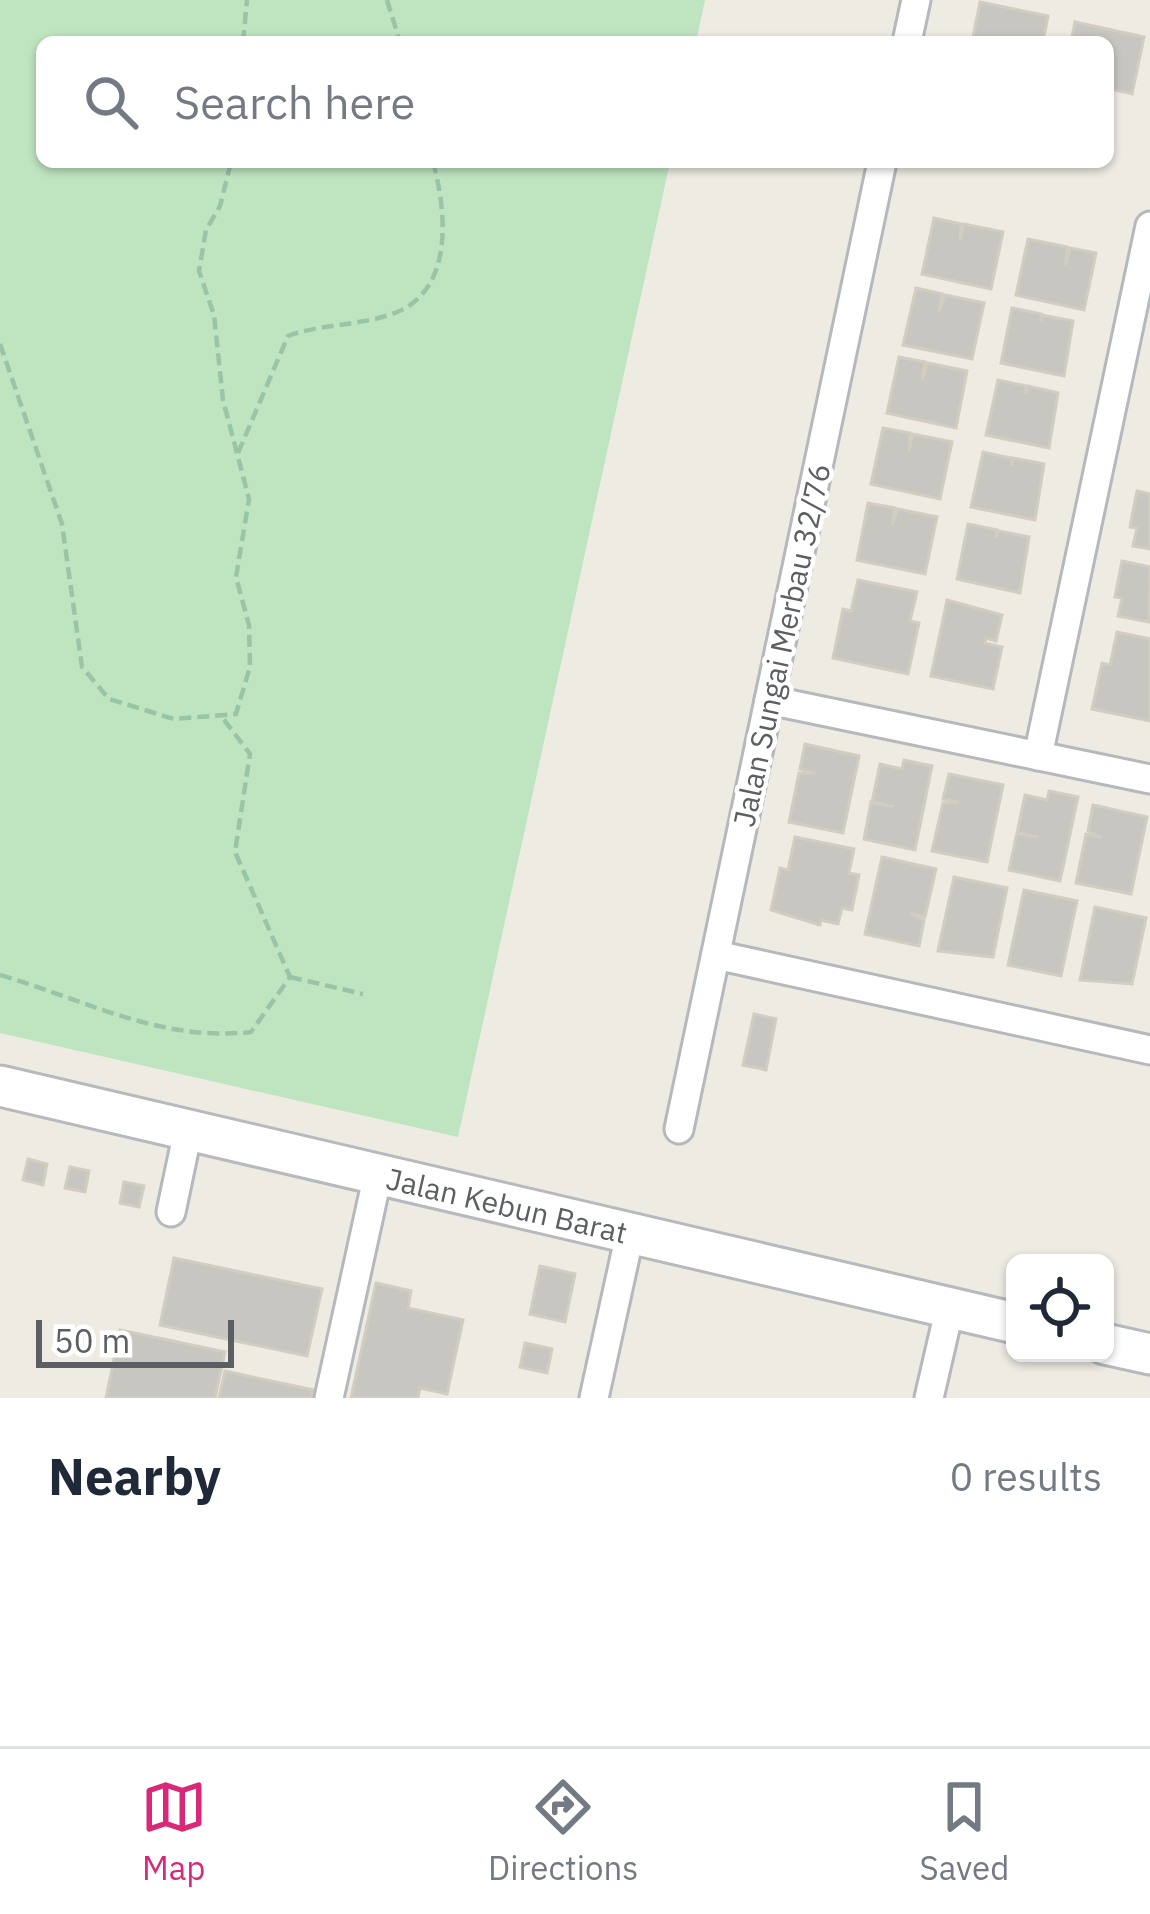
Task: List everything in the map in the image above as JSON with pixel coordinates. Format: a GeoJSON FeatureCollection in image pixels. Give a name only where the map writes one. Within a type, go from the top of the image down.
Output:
{"type":"FeatureCollection","features":[{"type":"Feature","properties":{"kind":"main road","name":"Jalan Kebun Barat"},"geometry":{"type":"LineString","coordinates":[[0,1086],[1006,1321]]}},
{"type":"Feature","properties":{"kind":"main road"},"geometry":{"type":"LineString","coordinates":[[1114,1346],[1150,1354]]}},
{"type":"Feature","properties":{"kind":"street"},"geometry":{"type":"LineString","coordinates":[[908,36],[916,0]]}},
{"type":"Feature","properties":{"kind":"street","name":"Jalan Sungai Merbau 32/76"},"geometry":{"type":"LineString","coordinates":[[680,1129],[881,168]]}},
{"type":"Feature","properties":{"kind":"street"},"geometry":{"type":"LineString","coordinates":[[1038,756],[1150,226]]}},
{"type":"Feature","properties":{"kind":"street"},"geometry":{"type":"LineString","coordinates":[[769,700],[1150,779]]}},
{"type":"Feature","properties":{"kind":"street"},"geometry":{"type":"LineString","coordinates":[[716,955],[1150,1050]]}},
{"type":"Feature","properties":{"kind":"street"},"geometry":{"type":"LineString","coordinates":[[171,1212],[188,1131]]}},
{"type":"Feature","properties":{"kind":"street"},"geometry":{"type":"LineString","coordinates":[[328,1398],[377,1174]]}},
{"type":"Feature","properties":{"kind":"street"},"geometry":{"type":"LineString","coordinates":[[594,1398],[630,1234]]}},
{"type":"Feature","properties":{"kind":"street"},"geometry":{"type":"LineString","coordinates":[[929,1398],[950,1307]]}},
{"type":"Feature","properties":{"kind":"path"},"geometry":{"type":"LineString","coordinates":[[244,36],[248,0]]}},
{"type":"Feature","properties":{"kind":"path"},"geometry":{"type":"LineString","coordinates":[[388,0],[398,36]]}},
{"type":"Feature","properties":{"kind":"path"},"geometry":{"type":"LineString","coordinates":[[0,344],[62,524],[82,667],[109,699],[174,719],[236,714],[250,667],[248,626],[236,577],[249,499],[223,400],[214,315],[199,272],[206,230],[220,206],[230,168]]}},
{"type":"Feature","properties":{"kind":"path"},"geometry":{"type":"LineString","coordinates":[[238,454],[288,336],[393,314],[411,304],[428,281],[444,244],[446,209],[435,168]]}},
{"type":"Feature","properties":{"kind":"path"},"geometry":{"type":"LineString","coordinates":[[222,717],[250,754],[235,852],[290,977]]}},
{"type":"Feature","properties":{"kind":"path"},"geometry":{"type":"LineString","coordinates":[[0,975],[156,1029],[209,1037],[251,1032],[290,977]]}},
{"type":"Feature","properties":{"kind":"path"},"geometry":{"type":"LineString","coordinates":[[290,977],[363,994]]}},
{"type":"Feature","properties":{"kind":"green space"},"geometry":{"type":"Polygon","coordinates":[[[0,0],[705,0],[697,36],[36,36],[36,168],[669,168],[458,1137],[0,1033],[0,0]]]}},
{"type":"Feature","properties":{"kind":"building"},"geometry":{"type":"Polygon","coordinates":[[[980,2],[1048,16],[1044,36],[973,36],[980,2]]]}},
{"type":"Feature","properties":{"kind":"building"},"geometry":{"type":"Polygon","coordinates":[[[1075,22],[1144,37],[1132,94],[1114,90],[1114,36],[1072,36],[1075,22]]]}},
{"type":"Feature","properties":{"kind":"building"},"geometry":{"type":"Polygon","coordinates":[[[934,218],[961,224],[960,241],[964,224],[1003,232],[991,289],[922,274],[934,218]]]}},
{"type":"Feature","properties":{"kind":"building"},"geometry":{"type":"Polygon","coordinates":[[[1028,239],[1067,247],[1066,265],[1070,248],[1096,253],[1084,310],[1016,295],[1028,239]]]}},
{"type":"Feature","properties":{"kind":"building"},"geometry":{"type":"Polygon","coordinates":[[[916,288],[942,294],[939,311],[945,295],[984,303],[972,359],[903,345],[916,288]]]}},
{"type":"Feature","properties":{"kind":"building"},"geometry":{"type":"Polygon","coordinates":[[[1012,308],[1041,314],[1041,322],[1042,315],[1073,321],[1064,376],[1001,363],[1012,308]]]}},
{"type":"Feature","properties":{"kind":"building"},"geometry":{"type":"Polygon","coordinates":[[[899,357],[925,362],[922,380],[928,363],[967,371],[956,428],[887,413],[899,357]]]}},
{"type":"Feature","properties":{"kind":"building"},"geometry":{"type":"Polygon","coordinates":[[[998,380],[1026,386],[1026,394],[1028,386],[1058,393],[1049,448],[986,435],[998,380]]]}},
{"type":"Feature","properties":{"kind":"building"},"geometry":{"type":"Polygon","coordinates":[[[883,428],[910,433],[909,451],[913,434],[952,442],[940,499],[871,484],[883,428]]]}},
{"type":"Feature","properties":{"kind":"building"},"geometry":{"type":"Polygon","coordinates":[[[983,452],[1011,458],[1012,466],[1013,458],[1044,464],[1035,520],[971,507],[983,452]]]}},
{"type":"Feature","properties":{"kind":"building"},"geometry":{"type":"Polygon","coordinates":[[[1137,491],[1150,494],[1150,549],[1133,546],[1137,528],[1130,527],[1137,491]]]}},
{"type":"Feature","properties":{"kind":"building"},"geometry":{"type":"Polygon","coordinates":[[[868,503],[895,508],[892,525],[898,509],[937,517],[925,574],[857,560],[868,503]]]}},
{"type":"Feature","properties":{"kind":"building"},"geometry":{"type":"Polygon","coordinates":[[[968,524],[997,530],[995,538],[999,531],[1029,537],[1020,593],[957,579],[968,524]]]}},
{"type":"Feature","properties":{"kind":"building"},"geometry":{"type":"Polygon","coordinates":[[[1122,561],[1150,567],[1149,622],[1118,616],[1122,598],[1115,597],[1122,561]]]}},
{"type":"Feature","properties":{"kind":"building"},"geometry":{"type":"Polygon","coordinates":[[[858,580],[917,592],[910,621],[919,623],[908,674],[833,658],[843,609],[851,611],[858,580]]]}},
{"type":"Feature","properties":{"kind":"building"},"geometry":{"type":"Polygon","coordinates":[[[947,600],[1002,615],[996,641],[986,638],[985,643],[1002,647],[993,689],[931,676],[947,600]]]}},
{"type":"Feature","properties":{"kind":"building"},"geometry":{"type":"Polygon","coordinates":[[[1117,632],[1150,639],[1150,721],[1092,709],[1102,663],[1110,665],[1117,632]]]}},
{"type":"Feature","properties":{"kind":"building"},"geometry":{"type":"Polygon","coordinates":[[[805,744],[859,756],[843,833],[789,822],[799,773],[815,773],[800,769],[805,744]]]}},
{"type":"Feature","properties":{"kind":"building"},"geometry":{"type":"Polygon","coordinates":[[[904,760],[932,766],[915,850],[864,839],[871,802],[894,807],[872,802],[880,764],[902,769],[904,760]]]}},
{"type":"Feature","properties":{"kind":"building"},"geometry":{"type":"Polygon","coordinates":[[[949,774],[1003,785],[987,862],[932,851],[943,803],[959,802],[943,799],[949,774]]]}},
{"type":"Feature","properties":{"kind":"building"},"geometry":{"type":"Polygon","coordinates":[[[1049,791],[1078,797],[1060,881],[1009,870],[1025,795],[1047,800],[1049,791]]]}},
{"type":"Feature","properties":{"kind":"building"},"geometry":{"type":"Polygon","coordinates":[[[1093,805],[1147,817],[1131,894],[1076,883],[1086,834],[1102,838],[1088,831],[1093,805]]]}},
{"type":"Feature","properties":{"kind":"building"},"geometry":{"type":"Polygon","coordinates":[[[795,837],[854,849],[849,873],[859,875],[852,910],[842,908],[838,924],[821,920],[820,925],[771,910],[780,868],[788,870],[795,837]]]}},
{"type":"Feature","properties":{"kind":"building"},"geometry":{"type":"Polygon","coordinates":[[[882,857],[936,869],[925,917],[910,913],[924,920],[919,946],[865,934],[882,857]]]}},
{"type":"Feature","properties":{"kind":"building"},"geometry":{"type":"Polygon","coordinates":[[[954,877],[1007,888],[993,957],[938,951],[954,877]]]}},
{"type":"Feature","properties":{"kind":"building"},"geometry":{"type":"Polygon","coordinates":[[[1024,890],[1077,901],[1061,976],[1008,965],[1024,890]]]}},
{"type":"Feature","properties":{"kind":"building"},"geometry":{"type":"Polygon","coordinates":[[[1095,907],[1146,918],[1132,984],[1080,980],[1095,907]]]}},
{"type":"Feature","properties":{"kind":"building"},"geometry":{"type":"Polygon","coordinates":[[[754,1014],[776,1019],[766,1070],[743,1065],[754,1014]]]}},
{"type":"Feature","properties":{"kind":"building"},"geometry":{"type":"Polygon","coordinates":[[[28,1159],[47,1164],[43,1185],[23,1180],[28,1159]]]}},
{"type":"Feature","properties":{"kind":"building"},"geometry":{"type":"Polygon","coordinates":[[[70,1167],[89,1171],[85,1192],[65,1188],[70,1167]]]}},
{"type":"Feature","properties":{"kind":"building"},"geometry":{"type":"Polygon","coordinates":[[[124,1182],[144,1186],[139,1207],[120,1203],[124,1182]]]}},
{"type":"Feature","properties":{"kind":"building"},"geometry":{"type":"Polygon","coordinates":[[[174,1258],[322,1289],[307,1356],[160,1325],[174,1258]]]}},
{"type":"Feature","properties":{"kind":"building"},"geometry":{"type":"Polygon","coordinates":[[[540,1266],[575,1274],[565,1322],[530,1314],[540,1266]]]}},
{"type":"Feature","properties":{"kind":"building"},"geometry":{"type":"Polygon","coordinates":[[[376,1283],[411,1291],[408,1308],[463,1320],[447,1394],[420,1388],[418,1398],[351,1398],[376,1283]]]}},
{"type":"Feature","properties":{"kind":"building"},"geometry":{"type":"Polygon","coordinates":[[[120,1330],[225,1352],[215,1398],[106,1398],[120,1330]]]}},
{"type":"Feature","properties":{"kind":"building"},"geometry":{"type":"Polygon","coordinates":[[[525,1343],[552,1349],[547,1373],[520,1367],[525,1343]]]}},
{"type":"Feature","properties":{"kind":"building"},"geometry":{"type":"Polygon","coordinates":[[[225,1371],[313,1390],[311,1398],[219,1398],[225,1371]]]}}]}
